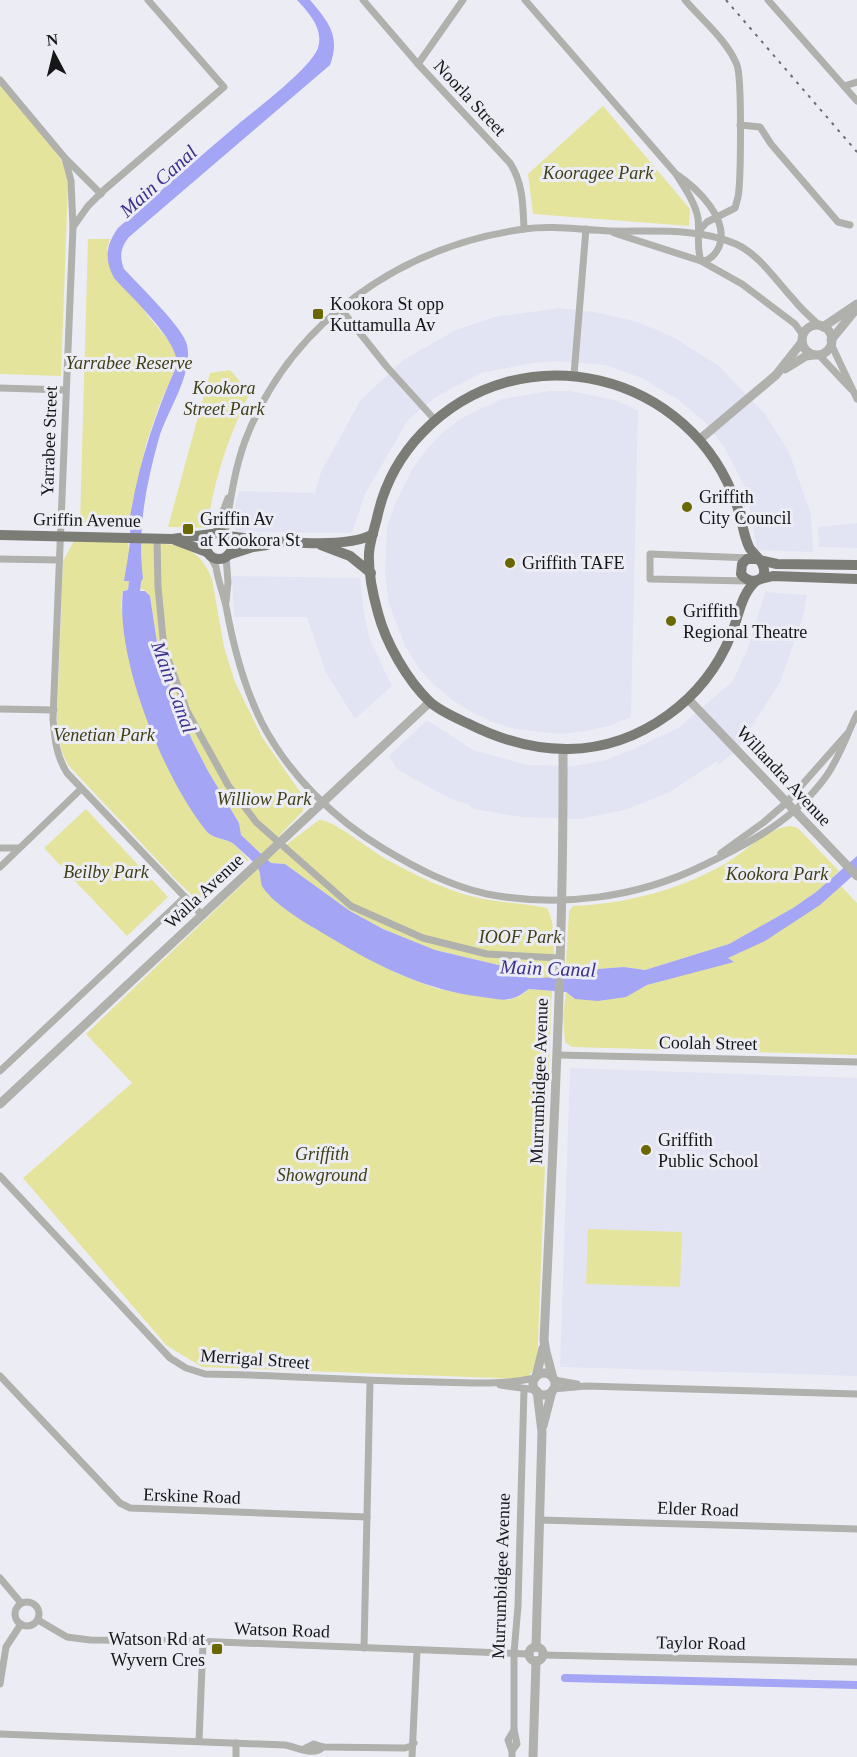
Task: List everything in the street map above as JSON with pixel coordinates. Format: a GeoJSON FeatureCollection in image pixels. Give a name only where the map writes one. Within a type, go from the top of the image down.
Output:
{"type":"FeatureCollection","features":[{"type":"Feature","properties":{"kind":"main road"},"geometry":{"type":"LineString","coordinates":[[574,375],[603,381],[650,399],[670,412],[699,440],[723,473],[736,503],[747,542],[764,569],[744,598],[731,636],[717,662],[688,699],[665,717],[609,744],[563,751],[506,740],[452,716],[430,702],[391,648],[376,607],[369,558],[380,503],[392,474],[410,446],[435,420],[460,401],[496,385],[536,376],[574,375]]}},
{"type":"Feature","properties":{"kind":"main road"},"geometry":{"type":"LineString","coordinates":[[220,534],[232,547],[227,556],[216,559],[208,554],[206,540],[220,534]]}},
{"type":"Feature","properties":{"kind":"main road","name":"Griffin Avenue"},"geometry":{"type":"LineString","coordinates":[[0,535],[172,539],[220,534],[262,541],[312,542],[351,541],[364,539],[373,534]]}},
{"type":"Feature","properties":{"kind":"main road","name":"Griffin Avenue"},"geometry":{"type":"LineString","coordinates":[[172,539],[208,554]]}},
{"type":"Feature","properties":{"kind":"main road","name":"Griffin Avenue"},"geometry":{"type":"LineString","coordinates":[[227,556],[253,547],[297,542]]}},
{"type":"Feature","properties":{"kind":"main road","name":"Griffin Avenue"},"geometry":{"type":"LineString","coordinates":[[312,542],[350,556],[371,573]]}},
{"type":"Feature","properties":{"kind":"main road"},"geometry":{"type":"LineString","coordinates":[[857,565],[777,564],[756,559],[744,561],[740,571],[743,577],[755,580],[773,576],[857,579]]}},
{"type":"Feature","properties":{"kind":"main road"},"geometry":{"type":"LineString","coordinates":[[815,577],[816,565]]}},
{"type":"Feature","properties":{"kind":"street"},"geometry":{"type":"LineString","coordinates":[[72,227],[88,206],[101,194],[224,87],[148,0]]}},
{"type":"Feature","properties":{"kind":"street","name":"Noorla Street"},"geometry":{"type":"LineString","coordinates":[[363,0],[418,64],[510,163],[517,173],[522,191],[524,229]]}},
{"type":"Feature","properties":{"kind":"street"},"geometry":{"type":"LineString","coordinates":[[418,64],[463,0]]}},
{"type":"Feature","properties":{"kind":"street"},"geometry":{"type":"LineString","coordinates":[[525,0],[676,174],[695,206],[698,220],[697,250],[701,261]]}},
{"type":"Feature","properties":{"kind":"street"},"geometry":{"type":"LineString","coordinates":[[685,0],[727,48],[738,68],[740,125],[738,197],[735,208],[703,225],[697,234]]}},
{"type":"Feature","properties":{"kind":"street"},"geometry":{"type":"LineString","coordinates":[[768,0],[857,101]]}},
{"type":"Feature","properties":{"kind":"street","name":"Yarrabee Street"},"geometry":{"type":"LineString","coordinates":[[0,80],[65,158],[71,181],[72,227],[54,740],[59,760],[81,789],[202,915]]}},
{"type":"Feature","properties":{"kind":"street"},"geometry":{"type":"LineString","coordinates":[[844,86],[857,82]]}},
{"type":"Feature","properties":{"kind":"street"},"geometry":{"type":"LineString","coordinates":[[740,125],[760,127],[771,144],[838,222],[850,225]]}},
{"type":"Feature","properties":{"kind":"street"},"geometry":{"type":"LineString","coordinates":[[65,158],[101,194]]}},
{"type":"Feature","properties":{"kind":"street"},"geometry":{"type":"LineString","coordinates":[[676,174],[694,187],[706,200],[721,229],[722,239],[716,254],[706,261],[701,261]]}},
{"type":"Feature","properties":{"kind":"street"},"geometry":{"type":"LineString","coordinates":[[220,534],[245,441],[269,393],[296,353],[340,308],[381,278],[430,253],[480,238],[524,229],[586,229],[697,234],[737,244],[758,259],[796,303],[830,334],[831,342],[846,372],[852,391]]}},
{"type":"Feature","properties":{"kind":"street"},"geometry":{"type":"LineString","coordinates":[[574,375],[586,229]]}},
{"type":"Feature","properties":{"kind":"street"},"geometry":{"type":"LineString","coordinates":[[608,231],[701,261],[759,297],[795,324],[806,350],[817,355],[857,399]]}},
{"type":"Feature","properties":{"kind":"street"},"geometry":{"type":"LineString","coordinates":[[776,375],[810,327],[821,326],[857,304]]}},
{"type":"Feature","properties":{"kind":"street"},"geometry":{"type":"LineString","coordinates":[[340,308],[387,367],[435,420]]}},
{"type":"Feature","properties":{"kind":"street"},"geometry":{"type":"LineString","coordinates":[[699,440],[776,375],[798,361],[827,351],[831,342],[857,308]]}},
{"type":"Feature","properties":{"kind":"street"},"geometry":{"type":"LineString","coordinates":[[0,388],[65,390]]}},
{"type":"Feature","properties":{"kind":"street"},"geometry":{"type":"LineString","coordinates":[[152,538],[164,648],[187,711],[228,785],[256,822],[351,906],[423,938],[487,954],[560,958]]}},
{"type":"Feature","properties":{"kind":"street"},"geometry":{"type":"LineString","coordinates":[[208,554],[216,567],[234,650],[262,724],[292,768],[321,803],[367,839],[433,876],[486,894],[561,901],[590,899],[661,883],[738,849],[794,811],[826,776],[853,731],[857,714]]}},
{"type":"Feature","properties":{"kind":"street"},"geometry":{"type":"LineString","coordinates":[[755,580],[650,579],[650,554],[756,559]]}},
{"type":"Feature","properties":{"kind":"street"},"geometry":{"type":"LineString","coordinates":[[225,604],[228,582],[227,556]]}},
{"type":"Feature","properties":{"kind":"street"},"geometry":{"type":"LineString","coordinates":[[0,559],[59,560]]}},
{"type":"Feature","properties":{"kind":"street","name":"Willandra Avenue"},"geometry":{"type":"LineString","coordinates":[[688,699],[857,876]]}},
{"type":"Feature","properties":{"kind":"street","name":"Walla Avenue"},"geometry":{"type":"LineString","coordinates":[[0,1104],[430,702]]}},
{"type":"Feature","properties":{"kind":"street"},"geometry":{"type":"LineString","coordinates":[[0,709],[54,710]]}},
{"type":"Feature","properties":{"kind":"street"},"geometry":{"type":"LineString","coordinates":[[698,868],[764,822],[786,803],[853,731]]}},
{"type":"Feature","properties":{"kind":"street","name":"Murrumbidgee Avenue"},"geometry":{"type":"LineString","coordinates":[[536,1377],[544,1340],[558,1055],[563,751]]}},
{"type":"Feature","properties":{"kind":"street"},"geometry":{"type":"LineString","coordinates":[[0,867],[81,789]]}},
{"type":"Feature","properties":{"kind":"street"},"geometry":{"type":"LineString","coordinates":[[0,848],[19,848]]}},
{"type":"Feature","properties":{"kind":"street","name":"Walla Avenue"},"geometry":{"type":"LineString","coordinates":[[0,1071],[184,897]]}},
{"type":"Feature","properties":{"kind":"street","name":"Coolah Street"},"geometry":{"type":"LineString","coordinates":[[558,1055],[857,1062]]}},
{"type":"Feature","properties":{"kind":"street","name":"Merrigal Street"},"geometry":{"type":"LineString","coordinates":[[0,1176],[170,1358],[186,1368],[205,1374],[370,1382],[481,1383],[520,1381],[536,1377]]}},
{"type":"Feature","properties":{"kind":"street","name":"Murrumbidgee Avenue"},"geometry":{"type":"LineString","coordinates":[[542,1431],[553,1385],[544,1340]]}},
{"type":"Feature","properties":{"kind":"street"},"geometry":{"type":"LineString","coordinates":[[553,1385],[545,1373],[536,1377],[534,1383],[536,1391],[543,1394],[553,1385],[857,1394]]}},
{"type":"Feature","properties":{"kind":"street","name":"Erskine Road"},"geometry":{"type":"LineString","coordinates":[[0,1376],[120,1503],[130,1508],[367,1517]]}},
{"type":"Feature","properties":{"kind":"street"},"geometry":{"type":"LineString","coordinates":[[364,1648],[370,1382]]}},
{"type":"Feature","properties":{"kind":"street","name":"Merrigal Street"},"geometry":{"type":"LineString","coordinates":[[481,1383],[536,1391]]}},
{"type":"Feature","properties":{"kind":"street","name":"Murrumbidgee Avenue"},"geometry":{"type":"LineString","coordinates":[[512,1754],[508,1740],[514,1730],[514,1653],[518,1596],[524,1389]]}},
{"type":"Feature","properties":{"kind":"street","name":"Murrumbidgee Avenue"},"geometry":{"type":"LineString","coordinates":[[533,1757],[542,1431],[536,1391]]}},
{"type":"Feature","properties":{"kind":"street","name":"Elder Road"},"geometry":{"type":"LineString","coordinates":[[539,1520],[857,1529]]}},
{"type":"Feature","properties":{"kind":"street"},"geometry":{"type":"LineString","coordinates":[[0,1578],[21,1603]]}},
{"type":"Feature","properties":{"kind":"street"},"geometry":{"type":"LineString","coordinates":[[27,1601],[38,1608],[40,1614],[38,1620],[33,1624],[27,1626],[17,1620],[16,1608],[21,1603],[27,1601]]}},
{"type":"Feature","properties":{"kind":"street","name":"Watson Road"},"geometry":{"type":"LineString","coordinates":[[38,1620],[58,1633],[80,1639],[203,1641],[536,1654]]}},
{"type":"Feature","properties":{"kind":"street"},"geometry":{"type":"LineString","coordinates":[[0,1684],[6,1647],[21,1624]]}},
{"type":"Feature","properties":{"kind":"street"},"geometry":{"type":"LineString","coordinates":[[199,1741],[203,1641]]}},
{"type":"Feature","properties":{"kind":"street"},"geometry":{"type":"LineString","coordinates":[[412,1757],[417,1650]]}},
{"type":"Feature","properties":{"kind":"street","name":"Taylor Road"},"geometry":{"type":"LineString","coordinates":[[536,1654],[857,1662]]}},
{"type":"Feature","properties":{"kind":"street"},"geometry":{"type":"LineString","coordinates":[[0,1734],[285,1745],[304,1749],[314,1744],[323,1747],[405,1748],[414,1743]]}},
{"type":"Feature","properties":{"kind":"street"},"geometry":{"type":"LineString","coordinates":[[236,1743],[236,1757]]}},
{"type":"Feature","properties":{"kind":"shaded area"},"geometry":{"type":"Polygon","coordinates":[[[559,308],[595,312],[638,322],[673,337],[719,366],[765,414],[789,452],[811,514],[813,552],[757,550],[746,489],[724,447],[704,421],[677,399],[642,378],[605,365],[556,361],[481,373],[436,397],[408,420],[365,494],[352,533],[236,532],[231,520],[239,491],[315,493],[321,472],[360,401],[403,360],[456,330],[494,317],[559,308]]]}},
{"type":"Feature","properties":{"kind":"shaded area","name":"Griffith TAFE"},"geometry":{"type":"Polygon","coordinates":[[[549,391],[570,391],[596,396],[618,401],[638,411],[631,717],[609,726],[560,734],[515,729],[493,722],[471,712],[433,684],[418,667],[405,646],[389,604],[385,573],[387,527],[395,504],[413,468],[427,449],[460,419],[482,408],[502,399],[549,391]]]}},
{"type":"Feature","properties":{"kind":"shaded area"},"geometry":{"type":"Polygon","coordinates":[[[857,523],[857,548],[819,547],[818,527],[857,523]]]}},
{"type":"Feature","properties":{"kind":"shaded area"},"geometry":{"type":"Polygon","coordinates":[[[232,576],[360,578],[370,640],[392,686],[355,719],[326,673],[307,617],[234,617],[232,576]]]}},
{"type":"Feature","properties":{"kind":"shaded area"},"geometry":{"type":"Polygon","coordinates":[[[765,592],[807,595],[803,617],[780,682],[737,750],[717,766],[719,760],[668,793],[625,810],[580,819],[521,817],[473,809],[468,804],[453,800],[396,768],[389,756],[427,720],[473,750],[527,765],[574,766],[606,760],[635,748],[678,728],[732,682],[748,648],[765,592]]]}},
{"type":"Feature","properties":{"kind":"shaded area"},"geometry":{"type":"Polygon","coordinates":[[[570,1068],[857,1078],[857,1376],[560,1367],[570,1068]]]}},
{"type":"Feature","properties":{"kind":"green space"},"geometry":{"type":"Polygon","coordinates":[[[0,85],[52,146],[63,163],[68,185],[61,376],[0,374],[0,85]]]}},
{"type":"Feature","properties":{"kind":"green space","name":"Kooragee Park"},"geometry":{"type":"Polygon","coordinates":[[[603,106],[690,209],[689,226],[533,214],[528,174],[603,106]]]}},
{"type":"Feature","properties":{"kind":"green space","name":"Yarrabee Reserve"},"geometry":{"type":"Polygon","coordinates":[[[88,239],[110,239],[107,249],[148,316],[171,343],[177,358],[177,365],[146,444],[129,526],[80,524],[88,239]]]}},
{"type":"Feature","properties":{"kind":"green space","name":"Kookora Street Park"},"geometry":{"type":"Polygon","coordinates":[[[230,370],[250,393],[223,459],[207,528],[168,527],[210,373],[230,370]]]}},
{"type":"Feature","properties":{"kind":"green space","name":"Venetian Park"},"geometry":{"type":"Polygon","coordinates":[[[74,541],[128,541],[130,562],[124,581],[129,581],[128,590],[123,590],[121,607],[155,741],[190,807],[207,832],[233,843],[249,860],[204,898],[195,898],[176,880],[69,766],[63,754],[57,717],[63,561],[74,541]]]}},
{"type":"Feature","properties":{"kind":"green space","name":"Williow Park"},"geometry":{"type":"Polygon","coordinates":[[[141,543],[175,545],[184,548],[200,558],[206,567],[212,579],[224,647],[235,682],[262,737],[305,799],[303,811],[262,854],[240,835],[239,823],[192,740],[166,677],[158,649],[150,596],[144,590],[139,589],[141,543]]]}},
{"type":"Feature","properties":{"kind":"green space","name":"Beilby Park"},"geometry":{"type":"Polygon","coordinates":[[[86,809],[168,897],[127,936],[44,848],[86,809]]]}},
{"type":"Feature","properties":{"kind":"green space","name":"IOOF Park"},"geometry":{"type":"Polygon","coordinates":[[[319,820],[333,825],[419,877],[443,887],[479,898],[547,908],[554,933],[552,978],[528,978],[515,969],[435,950],[383,929],[350,911],[285,864],[271,863],[267,859],[319,820]]]}},
{"type":"Feature","properties":{"kind":"green space","name":"Kookora Park"},"geometry":{"type":"Polygon","coordinates":[[[790,826],[798,828],[839,871],[816,892],[793,908],[729,944],[645,970],[624,967],[584,970],[565,978],[569,911],[573,906],[631,899],[688,882],[723,865],[773,831],[790,826]]]}},
{"type":"Feature","properties":{"kind":"green space","name":"Griffith Showground"},"geometry":{"type":"Polygon","coordinates":[[[258,869],[396,973],[438,989],[508,1000],[520,996],[529,989],[552,991],[537,1365],[526,1379],[202,1367],[166,1345],[23,1178],[132,1083],[86,1034],[258,869]]]}},
{"type":"Feature","properties":{"kind":"green space"},"geometry":{"type":"Polygon","coordinates":[[[841,886],[857,903],[857,1055],[572,1047],[565,1042],[563,1016],[566,992],[575,999],[625,997],[647,985],[733,961],[727,958],[787,926],[841,886]]]}},
{"type":"Feature","properties":{"kind":"green space"},"geometry":{"type":"Polygon","coordinates":[[[588,1229],[682,1232],[680,1287],[586,1284],[588,1229]]]}},
{"type":"Feature","properties":{"kind":"water","name":"Main Canal"},"geometry":{"type":"Polygon","coordinates":[[[297,0],[310,0],[327,22],[334,46],[330,65],[129,237],[122,252],[124,269],[176,326],[186,342],[188,353],[184,378],[159,438],[150,473],[142,525],[143,578],[140,591],[145,591],[150,596],[158,649],[166,677],[192,740],[239,823],[241,835],[271,863],[285,864],[350,911],[383,929],[435,950],[515,969],[528,978],[568,977],[584,970],[624,967],[645,970],[729,944],[793,908],[816,892],[857,856],[857,872],[820,905],[765,941],[728,958],[734,962],[647,985],[626,997],[598,1001],[575,999],[566,992],[529,989],[515,998],[499,1000],[461,994],[422,983],[385,968],[349,949],[287,911],[274,900],[262,886],[256,865],[232,843],[207,832],[175,782],[159,750],[135,683],[127,650],[123,619],[123,591],[128,590],[129,581],[124,581],[130,545],[130,517],[138,477],[155,420],[177,365],[176,355],[162,331],[114,278],[109,265],[109,246],[118,228],[305,67],[318,48],[319,34],[310,16],[297,0]]]}},
{"type":"Feature","properties":{"kind":"waterway"},"geometry":{"type":"LineString","coordinates":[[565,1678],[857,1685]]}},
{"type":"Feature","properties":{"kind":"railway"},"geometry":{"type":"LineString","coordinates":[[726,0],[857,152]]}},
{"type":"Feature","properties":{"kind":"place","name":"Kookora St opp Kuttamulla Av"},"geometry":{"type":"Point","coordinates":[318,314]}},
{"type":"Feature","properties":{"kind":"place","name":"Griffith City Council"},"geometry":{"type":"Point","coordinates":[687,507]}},
{"type":"Feature","properties":{"kind":"place","name":"Griffin Av at Kookora St"},"geometry":{"type":"Point","coordinates":[188,529]}},
{"type":"Feature","properties":{"kind":"place","name":"Griffith TAFE"},"geometry":{"type":"Point","coordinates":[510,563]}},
{"type":"Feature","properties":{"kind":"place","name":"Griffith Regional Theatre"},"geometry":{"type":"Point","coordinates":[671,621]}},
{"type":"Feature","properties":{"kind":"place","name":"Griffith Public School"},"geometry":{"type":"Point","coordinates":[646,1150]}},
{"type":"Feature","properties":{"kind":"place","name":"Watson Rd at Wyvern Cres"},"geometry":{"type":"Point","coordinates":[217,1649]}}]}
